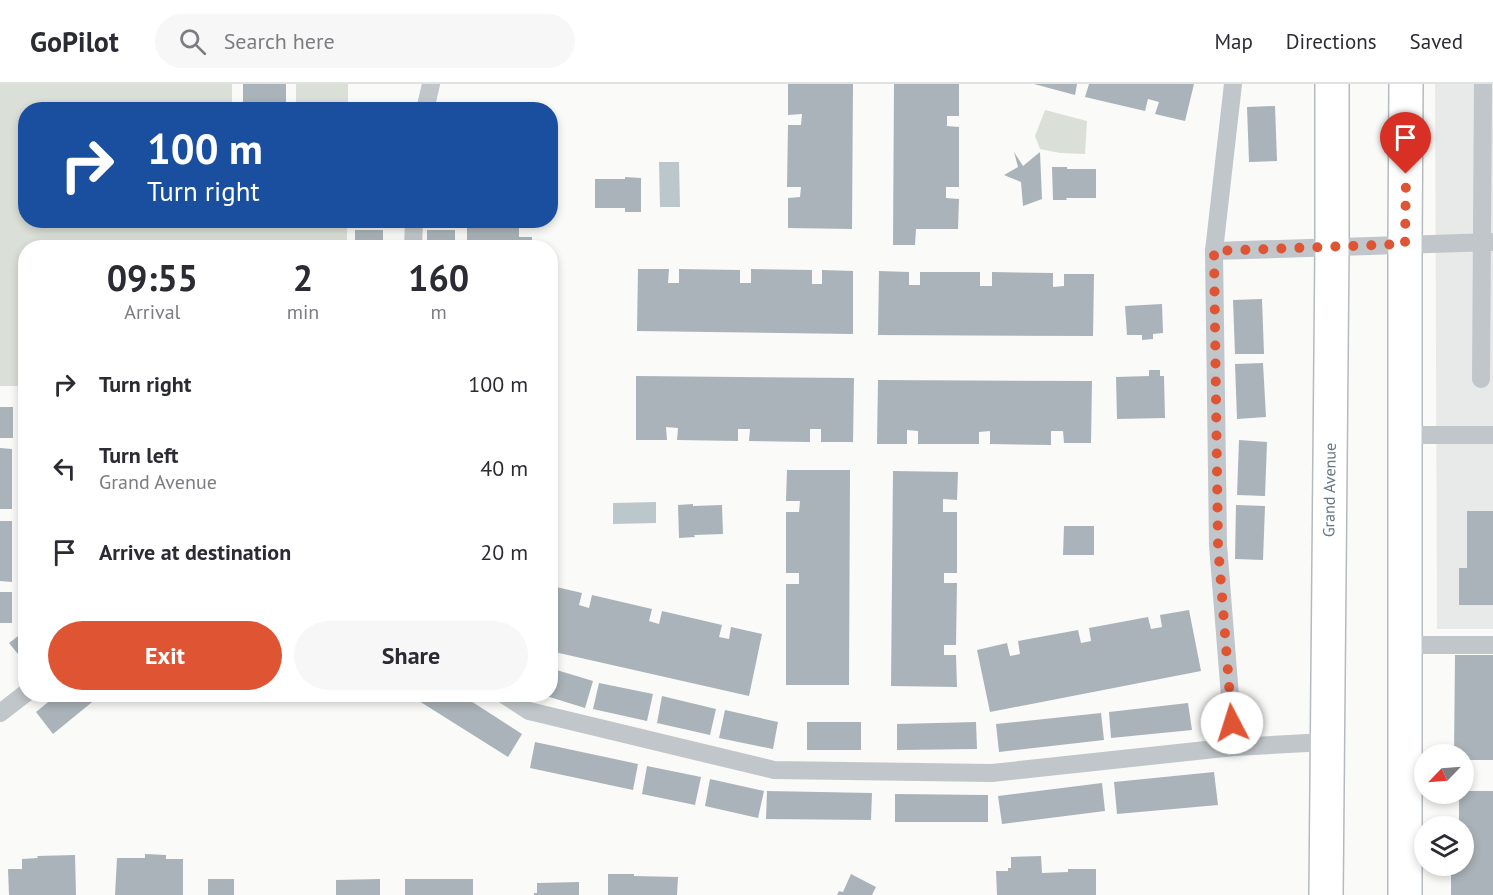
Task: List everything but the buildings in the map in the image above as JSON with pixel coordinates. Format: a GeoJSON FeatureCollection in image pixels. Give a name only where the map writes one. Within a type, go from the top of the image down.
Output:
{"type":"FeatureCollection","features":[{"type":"Feature","properties":{"kind":"main road","name":"Grand Avenue"},"geometry":{"type":"LineString","coordinates":[[1326,895],[1332,84]]}},
{"type":"Feature","properties":{"kind":"main road"},"geometry":{"type":"LineString","coordinates":[[1405,895],[1406,84]]}},
{"type":"Feature","properties":{"kind":"lane"},"geometry":{"type":"LineString","coordinates":[[427,102],[431,84]]}},
{"type":"Feature","properties":{"kind":"lane"},"geometry":{"type":"LineString","coordinates":[[1233,84],[1214,251],[1218,545],[1234,747]]}},
{"type":"Feature","properties":{"kind":"lane"},"geometry":{"type":"LineString","coordinates":[[1481,379],[1487,242],[1483,84]]}},
{"type":"Feature","properties":{"kind":"lane"},"geometry":{"type":"LineString","coordinates":[[1214,251],[1487,242]]}},
{"type":"Feature","properties":{"kind":"lane"},"geometry":{"type":"LineString","coordinates":[[1406,435],[1493,435]]}},
{"type":"Feature","properties":{"kind":"lane"},"geometry":{"type":"LineString","coordinates":[[1405,645],[1493,645]]}},
{"type":"Feature","properties":{"kind":"lane"},"geometry":{"type":"LineString","coordinates":[[0,713],[18,699]]}},
{"type":"Feature","properties":{"kind":"lane"},"geometry":{"type":"LineString","coordinates":[[515,702],[529,711],[774,771],[992,773],[1234,747],[1326,742]]}},
{"type":"Feature","properties":{"kind":"shaded area"},"geometry":{"type":"Polygon","coordinates":[[[0,84],[232,84],[232,102],[18,102],[18,228],[347,228],[347,240],[18,240],[18,386],[0,386],[0,84]]]}},
{"type":"Feature","properties":{"kind":"shaded area"},"geometry":{"type":"Polygon","coordinates":[[[296,84],[348,84],[348,102],[296,102],[296,84]]]}},
{"type":"Feature","properties":{"kind":"shaded area"},"geometry":{"type":"Polygon","coordinates":[[[1435,84],[1493,84],[1493,629],[1437,629],[1435,84]]]}},
{"type":"Feature","properties":{"kind":"shaded area"},"geometry":{"type":"Polygon","coordinates":[[[1045,110],[1087,121],[1085,154],[1040,149],[1035,136],[1045,110]]]}},
{"type":"Feature","properties":{"kind":"shaded area"},"geometry":{"type":"Polygon","coordinates":[[[659,162],[679,162],[680,207],[660,207],[659,162]]]}},
{"type":"Feature","properties":{"kind":"shaded area"},"geometry":{"type":"Polygon","coordinates":[[[656,502],[656,523],[613,524],[613,503],[656,502]]]}},
{"type":"Feature","properties":{"kind":"route"},"geometry":{"type":"LineString","coordinates":[[1232,723],[1218,545],[1214,251],[1405,244],[1406,174]]}}]}
